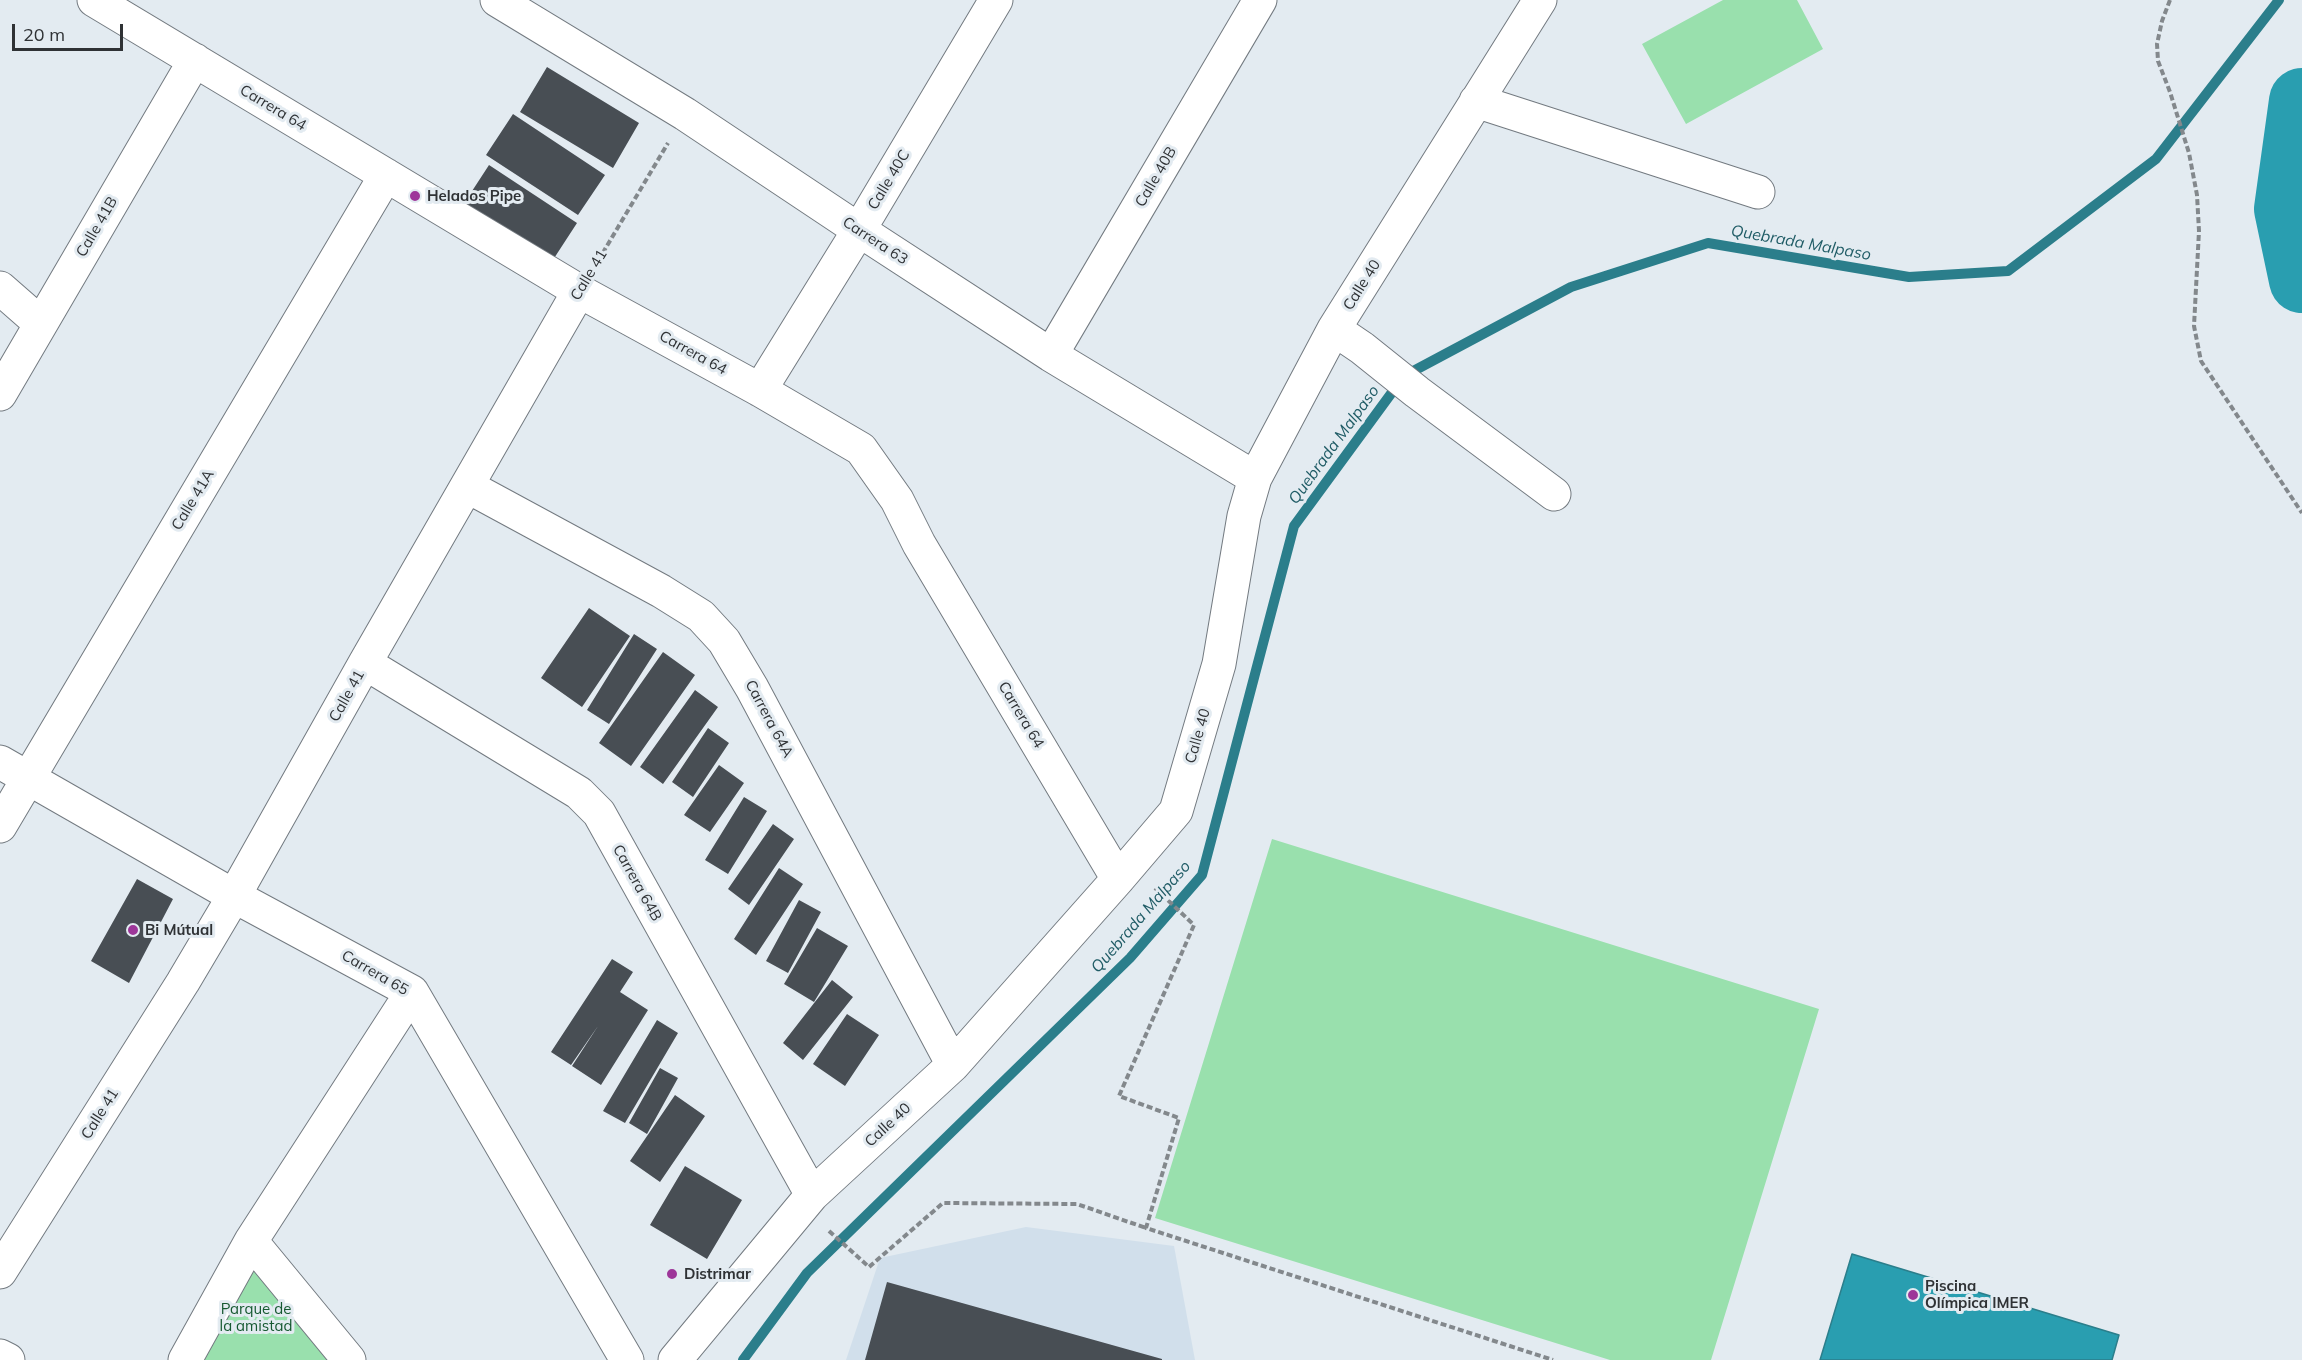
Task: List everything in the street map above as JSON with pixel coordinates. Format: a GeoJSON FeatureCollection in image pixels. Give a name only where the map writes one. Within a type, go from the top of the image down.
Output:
{"type":"FeatureCollection","features":[{"type":"Feature","properties":{"kind":"street","name":"Carrera 64"},"geometry":{"type":"LineString","coordinates":[[94,0],[579,291],[760,390],[861,449],[897,500],[919,544],[1118,879]]}},
{"type":"Feature","properties":{"kind":"street","name":"Carrera 63"},"geometry":{"type":"LineString","coordinates":[[497,0],[685,114],[1051,355],[1255,478]]}},
{"type":"Feature","properties":{"kind":"street","name":"Calle 40B"},"geometry":{"type":"LineString","coordinates":[[1051,355],[1260,0]]}},
{"type":"Feature","properties":{"kind":"street","name":"Calle 40"},"geometry":{"type":"LineString","coordinates":[[675,1360],[953,1065],[1176,811],[1218,664],[1244,516],[1255,478],[1334,329],[1540,0]]}},
{"type":"Feature","properties":{"kind":"street","name":"Calle 40C"},"geometry":{"type":"LineString","coordinates":[[760,390],[859,230],[990,2]]}},
{"type":"Feature","properties":{"kind":"street","name":"Calle 41B"},"geometry":{"type":"LineString","coordinates":[[0,394],[195,60]]}},
{"type":"Feature","properties":{"kind":"street"},"geometry":{"type":"LineString","coordinates":[[1476,101],[1758,192]]}},
{"type":"Feature","properties":{"kind":"street","name":"Calle 41A"},"geometry":{"type":"LineString","coordinates":[[0,826],[14,770],[386,175]]}},
{"type":"Feature","properties":{"kind":"street"},"geometry":{"type":"LineString","coordinates":[[0,288],[40,323]]}},
{"type":"Feature","properties":{"kind":"street","name":"Calle 41"},"geometry":{"type":"LineString","coordinates":[[0,1272],[183,982],[234,896],[579,291]]}},
{"type":"Feature","properties":{"kind":"street"},"geometry":{"type":"LineString","coordinates":[[1334,329],[1554,494]]}},
{"type":"Feature","properties":{"kind":"street","name":"Carrera 64A"},"geometry":{"type":"LineString","coordinates":[[467,486],[662,591],[701,616],[724,641],[752,688],[953,1065]]}},
{"type":"Feature","properties":{"kind":"street","name":"Carrera 64B"},"geometry":{"type":"LineString","coordinates":[[365,663],[579,793],[599,813],[817,1209]]}},
{"type":"Feature","properties":{"kind":"street","name":"Carrera 65"},"geometry":{"type":"LineString","coordinates":[[14,770],[234,896],[412,992],[627,1360]]}},
{"type":"Feature","properties":{"kind":"street"},"geometry":{"type":"LineString","coordinates":[[185,1360],[251,1241],[412,992]]}},
{"type":"Feature","properties":{"kind":"street"},"geometry":{"type":"LineString","coordinates":[[251,1241],[349,1360]]}},
{"type":"Feature","properties":{"kind":"street"},"geometry":{"type":"LineString","coordinates":[[0,1356],[8,1360]]}},
{"type":"Feature","properties":{"kind":"path"},"geometry":{"type":"LineString","coordinates":[[2170,0],[2157,44],[2158,61],[2189,153],[2197,195],[2199,231],[2194,326],[2201,361],[2302,513]]}},
{"type":"Feature","properties":{"kind":"path","name":"Calle 41"},"geometry":{"type":"LineString","coordinates":[[579,291],[685,114]]}},
{"type":"Feature","properties":{"kind":"path"},"geometry":{"type":"LineString","coordinates":[[1146,1228],[1179,1118],[1119,1096],[1194,925],[1152,885]]}},
{"type":"Feature","properties":{"kind":"path"},"geometry":{"type":"LineString","coordinates":[[817,1209],[869,1267],[943,1203],[1077,1204],[1553,1360]]}},
{"type":"Feature","properties":{"kind":"shaded area"},"geometry":{"type":"Polygon","coordinates":[[[1026,1227],[1174,1246],[1195,1360],[846,1360],[880,1258],[1026,1227]]]}},
{"type":"Feature","properties":{"kind":"green space"},"geometry":{"type":"Polygon","coordinates":[[[1723,0],[1797,0],[1823,49],[1686,124],[1642,44],[1723,0]]]}},
{"type":"Feature","properties":{"kind":"green space"},"geometry":{"type":"Polygon","coordinates":[[[1272,839],[1819,1009],[1711,1360],[1610,1360],[1155,1218],[1272,839]]]}},
{"type":"Feature","properties":{"kind":"green space","name":"Parque de la amistad"},"geometry":{"type":"Polygon","coordinates":[[[251,1241],[342,1360],[185,1360],[251,1241]]]}},
{"type":"Feature","properties":{"kind":"water","name":"Piscina Olímpica IMER"},"geometry":{"type":"Polygon","coordinates":[[[1852,1254],[2119,1335],[2112,1360],[1820,1360],[1852,1254]]]}},
{"type":"Feature","properties":{"kind":"building"},"geometry":{"type":"Polygon","coordinates":[[[547,67],[639,123],[613,168],[520,112],[547,67]]]}},
{"type":"Feature","properties":{"kind":"building"},"geometry":{"type":"Polygon","coordinates":[[[513,114],[605,175],[578,215],[486,155],[513,114]]]}},
{"type":"Feature","properties":{"kind":"building"},"geometry":{"type":"Polygon","coordinates":[[[489,165],[577,223],[549,266],[461,208],[489,165]]]}},
{"type":"Feature","properties":{"kind":"building"},"geometry":{"type":"Polygon","coordinates":[[[589,608],[630,636],[582,707],[541,678],[589,608]]]}},
{"type":"Feature","properties":{"kind":"building"},"geometry":{"type":"Polygon","coordinates":[[[634,634],[657,649],[609,724],[587,710],[634,634]]]}},
{"type":"Feature","properties":{"kind":"building"},"geometry":{"type":"Polygon","coordinates":[[[663,652],[695,675],[631,766],[599,743],[663,652]]]}},
{"type":"Feature","properties":{"kind":"building"},"geometry":{"type":"Polygon","coordinates":[[[695,690],[718,707],[663,784],[640,767],[695,690]]]}},
{"type":"Feature","properties":{"kind":"building"},"geometry":{"type":"Polygon","coordinates":[[[708,728],[729,743],[693,797],[672,782],[708,728]]]}},
{"type":"Feature","properties":{"kind":"building"},"geometry":{"type":"Polygon","coordinates":[[[719,765],[744,783],[710,832],[684,815],[719,765]]]}},
{"type":"Feature","properties":{"kind":"building"},"geometry":{"type":"Polygon","coordinates":[[[744,797],[767,811],[728,874],[705,860],[744,797]]]}},
{"type":"Feature","properties":{"kind":"building"},"geometry":{"type":"Polygon","coordinates":[[[773,824],[794,839],[749,905],[728,889],[773,824]]]}},
{"type":"Feature","properties":{"kind":"building"},"geometry":{"type":"Polygon","coordinates":[[[779,868],[803,884],[756,955],[734,939],[779,868]]]}},
{"type":"Feature","properties":{"kind":"building","name":"Bi Mútual"},"geometry":{"type":"Polygon","coordinates":[[[137,879],[173,899],[129,983],[91,961],[137,879]]]}},
{"type":"Feature","properties":{"kind":"building"},"geometry":{"type":"Polygon","coordinates":[[[799,900],[821,912],[788,973],[766,961],[799,900]]]}},
{"type":"Feature","properties":{"kind":"building"},"geometry":{"type":"Polygon","coordinates":[[[817,928],[848,946],[814,1002],[784,984],[817,928]]]}},
{"type":"Feature","properties":{"kind":"building"},"geometry":{"type":"Polygon","coordinates":[[[612,959],[633,972],[620,992],[648,1010],[601,1085],[572,1066],[598,1026],[571,1065],[551,1052],[612,959]]]}},
{"type":"Feature","properties":{"kind":"building"},"geometry":{"type":"Polygon","coordinates":[[[832,980],[853,997],[803,1060],[783,1043],[832,980]]]}},
{"type":"Feature","properties":{"kind":"building"},"geometry":{"type":"Polygon","coordinates":[[[847,1014],[879,1035],[845,1086],[813,1064],[847,1014]]]}},
{"type":"Feature","properties":{"kind":"building"},"geometry":{"type":"Polygon","coordinates":[[[657,1020],[678,1033],[625,1123],[603,1111],[657,1020]]]}},
{"type":"Feature","properties":{"kind":"building"},"geometry":{"type":"Polygon","coordinates":[[[660,1068],[678,1078],[647,1134],[629,1123],[660,1068]]]}},
{"type":"Feature","properties":{"kind":"building"},"geometry":{"type":"Polygon","coordinates":[[[675,1095],[705,1116],[660,1182],[630,1161],[675,1095]]]}},
{"type":"Feature","properties":{"kind":"building"},"geometry":{"type":"Polygon","coordinates":[[[685,1166],[742,1200],[707,1259],[650,1225],[685,1166]]]}},
{"type":"Feature","properties":{"kind":"building"},"geometry":{"type":"Polygon","coordinates":[[[887,1282],[1162,1359],[1162,1360],[865,1360],[887,1282]]]}},
{"type":"Feature","properties":{"kind":"waterway","name":"Quebrada Malpaso"},"geometry":{"type":"LineString","coordinates":[[743,1360],[807,1273],[1130,958],[1202,875],[1294,526],[1404,376],[1571,287],[1708,243],[1909,277],[2008,271],[2156,159],[2279,0]]}},
{"type":"Feature","properties":{"kind":"waterway"},"geometry":{"type":"LineString","coordinates":[[2302,101],[2287,209],[2302,280]]}},
{"type":"Feature","properties":{"kind":"place","name":"Helados Pipe"},"geometry":{"type":"Point","coordinates":[415,196]}},
{"type":"Feature","properties":{"kind":"place","name":"Bi Mútual"},"geometry":{"type":"Point","coordinates":[133,930]}},
{"type":"Feature","properties":{"kind":"place","name":"Distrimar"},"geometry":{"type":"Point","coordinates":[672,1274]}},
{"type":"Feature","properties":{"kind":"place","name":"Piscina Olímpica IMER"},"geometry":{"type":"Point","coordinates":[1913,1295]}}]}
